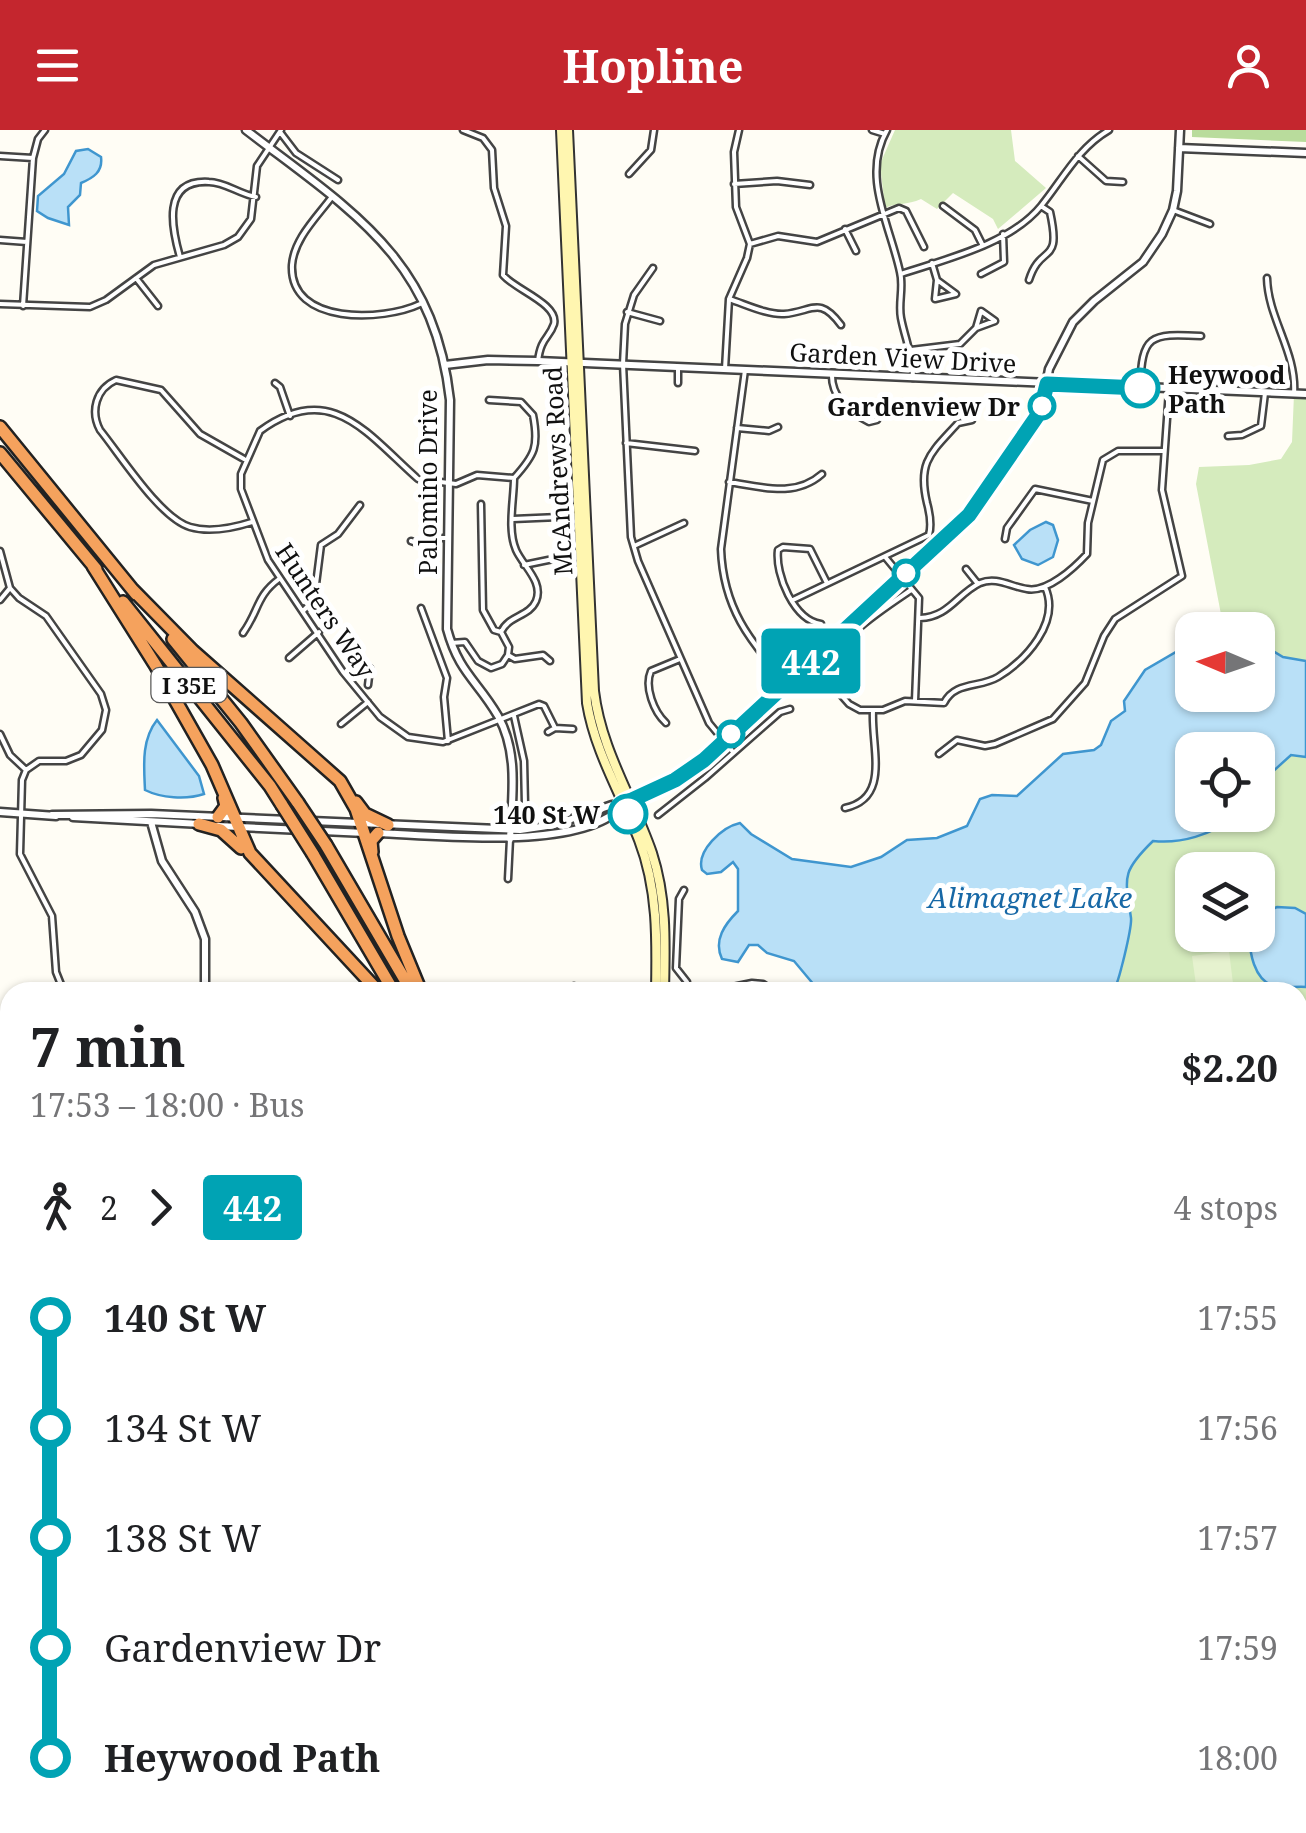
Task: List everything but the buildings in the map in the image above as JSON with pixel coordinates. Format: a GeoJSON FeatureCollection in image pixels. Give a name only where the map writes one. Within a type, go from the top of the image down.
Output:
{"type":"FeatureCollection","features":[{"type":"Feature","properties":{"kind":"highway","name":"I 35E"},"geometry":{"type":"LineString","coordinates":[[0,426],[240,723],[326,845],[406,982]]}},
{"type":"Feature","properties":{"kind":"highway","name":"I 35E"},"geometry":{"type":"LineString","coordinates":[[0,452],[270,786],[388,982]]}},
{"type":"Feature","properties":{"kind":"highway"},"geometry":{"type":"LineString","coordinates":[[93,566],[156,666],[216,776],[256,862]]}},
{"type":"Feature","properties":{"kind":"highway"},"geometry":{"type":"LineString","coordinates":[[132,589],[193,651],[340,781],[365,814],[383,829],[370,845],[376,871]]}},
{"type":"Feature","properties":{"kind":"highway"},"geometry":{"type":"LineString","coordinates":[[216,776],[226,806],[218,817]]}},
{"type":"Feature","properties":{"kind":"highway"},"geometry":{"type":"LineString","coordinates":[[340,781],[362,828],[417,982]]}},
{"type":"Feature","properties":{"kind":"highway"},"geometry":{"type":"LineString","coordinates":[[199,824],[228,835],[370,982]]}},
{"type":"Feature","properties":{"kind":"main road","name":"McAndrews Road"},"geometry":{"type":"LineString","coordinates":[[564,130],[587,703],[598,749],[654,859],[665,933],[661,982]]}},
{"type":"Feature","properties":{"kind":"street"},"geometry":{"type":"LineString","coordinates":[[23,306],[33,158],[45,130]]}},
{"type":"Feature","properties":{"kind":"street","name":"Palomino Drive"},"geometry":{"type":"LineString","coordinates":[[246,130],[353,212],[389,247],[424,302],[446,366],[450,400],[447,629],[464,673],[500,720],[513,766],[510,835]]}},
{"type":"Feature","properties":{"kind":"street"},"geometry":{"type":"LineString","coordinates":[[463,130],[483,138],[492,150],[494,188],[506,226],[503,275],[510,284],[548,305],[554,314],[553,328],[540,344],[538,361]]}},
{"type":"Feature","properties":{"kind":"street"},"geometry":{"type":"LineString","coordinates":[[629,174],[651,150],[654,130]]}},
{"type":"Feature","properties":{"kind":"street"},"geometry":{"type":"LineString","coordinates":[[725,369],[729,299],[750,244],[736,207],[734,152],[739,130]]}},
{"type":"Feature","properties":{"kind":"street"},"geometry":{"type":"LineString","coordinates":[[872,130],[886,132],[876,172],[883,217],[901,274],[900,315],[911,350],[914,378]]}},
{"type":"Feature","properties":{"kind":"street"},"geometry":{"type":"LineString","coordinates":[[901,274],[1003,234],[1041,206],[1078,156],[1109,130]]}},
{"type":"Feature","properties":{"kind":"street"},"geometry":{"type":"LineString","coordinates":[[151,818],[199,824],[235,822],[510,835],[627,802],[675,780],[723,743],[969,515],[1040,412],[1056,352],[1073,322],[1130,275],[1154,249],[1173,210],[1180,130]]}},
{"type":"Feature","properties":{"kind":"street"},"geometry":{"type":"LineString","coordinates":[[0,304],[90,307],[154,265],[224,245],[238,237],[251,219],[258,166],[281,131],[296,153],[338,180]]}},
{"type":"Feature","properties":{"kind":"street"},"geometry":{"type":"LineString","coordinates":[[1179,148],[1306,153]]}},
{"type":"Feature","properties":{"kind":"street"},"geometry":{"type":"LineString","coordinates":[[0,156],[33,158]]}},
{"type":"Feature","properties":{"kind":"street"},"geometry":{"type":"LineString","coordinates":[[1078,156],[1106,180],[1123,182]]}},
{"type":"Feature","properties":{"kind":"street"},"geometry":{"type":"LineString","coordinates":[[180,257],[171,216],[174,201],[184,189],[197,182],[211,181],[240,194],[256,196]]}},
{"type":"Feature","properties":{"kind":"street"},"geometry":{"type":"LineString","coordinates":[[734,184],[778,181],[810,185]]}},
{"type":"Feature","properties":{"kind":"street"},"geometry":{"type":"LineString","coordinates":[[332,196],[294,254],[293,276],[303,295],[322,309],[343,314],[395,313],[424,302]]}},
{"type":"Feature","properties":{"kind":"street"},"geometry":{"type":"LineString","coordinates":[[943,206],[976,230],[982,244]]}},
{"type":"Feature","properties":{"kind":"street"},"geometry":{"type":"LineString","coordinates":[[1029,280],[1032,270],[1056,241],[1050,212],[1041,206]]}},
{"type":"Feature","properties":{"kind":"street"},"geometry":{"type":"LineString","coordinates":[[750,244],[778,236],[817,242],[899,208],[906,211],[924,247]]}},
{"type":"Feature","properties":{"kind":"street"},"geometry":{"type":"LineString","coordinates":[[1173,210],[1210,224]]}},
{"type":"Feature","properties":{"kind":"street"},"geometry":{"type":"LineString","coordinates":[[845,229],[856,251]]}},
{"type":"Feature","properties":{"kind":"street"},"geometry":{"type":"LineString","coordinates":[[981,274],[1004,262],[1003,234]]}},
{"type":"Feature","properties":{"kind":"street"},"geometry":{"type":"LineString","coordinates":[[0,240],[27,242]]}},
{"type":"Feature","properties":{"kind":"street"},"geometry":{"type":"LineString","coordinates":[[932,264],[937,280],[934,299],[956,294],[937,280]]}},
{"type":"Feature","properties":{"kind":"street"},"geometry":{"type":"LineString","coordinates":[[1124,267],[1130,275]]}},
{"type":"Feature","properties":{"kind":"street"},"geometry":{"type":"LineString","coordinates":[[653,268],[627,312],[623,364],[629,518],[634,546],[701,693],[709,723],[733,752]]}},
{"type":"Feature","properties":{"kind":"street"},"geometry":{"type":"LineString","coordinates":[[136,278],[158,306]]}},
{"type":"Feature","properties":{"kind":"street"},"geometry":{"type":"LineString","coordinates":[[1267,278],[1270,304],[1293,364],[1294,394]]}},
{"type":"Feature","properties":{"kind":"street"},"geometry":{"type":"LineString","coordinates":[[729,299],[780,314],[820,307],[829,310],[841,325]]}},
{"type":"Feature","properties":{"kind":"street"},"geometry":{"type":"LineString","coordinates":[[627,312],[660,321]]}},
{"type":"Feature","properties":{"kind":"street"},"geometry":{"type":"LineString","coordinates":[[911,350],[960,344],[976,328]]}},
{"type":"Feature","properties":{"kind":"street"},"geometry":{"type":"LineString","coordinates":[[1140,388],[1141,356],[1150,342],[1166,334],[1201,336]]}},
{"type":"Feature","properties":{"kind":"street","name":"Garden View Drive"},"geometry":{"type":"LineString","coordinates":[[446,366],[488,360],[538,361],[1306,394]]}},
{"type":"Feature","properties":{"kind":"street"},"geometry":{"type":"LineString","coordinates":[[678,366],[678,383]]}},
{"type":"Feature","properties":{"kind":"street"},"geometry":{"type":"LineString","coordinates":[[746,370],[720,549],[726,594],[746,636],[787,683]]}},
{"type":"Feature","properties":{"kind":"street"},"geometry":{"type":"LineString","coordinates":[[832,374],[834,391],[848,408],[869,422],[877,420]]}},
{"type":"Feature","properties":{"kind":"street"},"geometry":{"type":"LineString","coordinates":[[252,522],[233,528],[204,529],[176,520],[100,430],[94,417],[102,388],[116,380],[161,390],[200,434],[246,460],[260,431],[313,409],[339,413],[418,480],[463,483],[477,474],[514,478]]}},
{"type":"Feature","properties":{"kind":"street"},"geometry":{"type":"LineString","coordinates":[[275,384],[290,416]]}},
{"type":"Feature","properties":{"kind":"street"},"geometry":{"type":"LineString","coordinates":[[939,754],[957,740],[995,744],[1053,719],[1085,683],[1115,619],[1182,576],[1162,490],[1169,390]]}},
{"type":"Feature","properties":{"kind":"street"},"geometry":{"type":"LineString","coordinates":[[1228,436],[1242,436],[1262,426],[1266,393]]}},
{"type":"Feature","properties":{"kind":"street"},"geometry":{"type":"LineString","coordinates":[[488,400],[521,402],[534,415],[535,451],[532,460],[514,478],[513,543],[538,591],[536,601],[526,612],[508,620],[502,632]]}},
{"type":"Feature","properties":{"kind":"street"},"geometry":{"type":"LineString","coordinates":[[793,600],[929,535],[924,465],[958,422],[972,420]]}},
{"type":"Feature","properties":{"kind":"street"},"geometry":{"type":"LineString","coordinates":[[737,428],[769,432],[778,427]]}},
{"type":"Feature","properties":{"kind":"street"},"geometry":{"type":"LineString","coordinates":[[626,443],[695,451]]}},
{"type":"Feature","properties":{"kind":"street"},"geometry":{"type":"LineString","coordinates":[[920,618],[941,615],[978,584],[1002,582],[1029,590],[1045,587],[1087,554],[1092,501],[1100,466],[1107,455],[1118,451],[1164,451]]}},
{"type":"Feature","properties":{"kind":"street","name":"Hunters Way"},"geometry":{"type":"LineString","coordinates":[[246,460],[242,489],[252,522],[279,579],[350,680],[392,728],[408,737],[448,742]]}},
{"type":"Feature","properties":{"kind":"street"},"geometry":{"type":"LineString","coordinates":[[729,482],[794,490],[822,474]]}},
{"type":"Feature","properties":{"kind":"street"},"geometry":{"type":"LineString","coordinates":[[1006,539],[1007,528],[1035,490],[1092,501]]}},
{"type":"Feature","properties":{"kind":"street"},"geometry":{"type":"LineString","coordinates":[[481,504],[484,615],[494,630],[502,632]]}},
{"type":"Feature","properties":{"kind":"street"},"geometry":{"type":"LineString","coordinates":[[303,611],[314,600],[322,545],[338,534],[360,505]]}},
{"type":"Feature","properties":{"kind":"street"},"geometry":{"type":"LineString","coordinates":[[513,519],[559,517]]}},
{"type":"Feature","properties":{"kind":"street"},"geometry":{"type":"LineString","coordinates":[[634,546],[684,523]]}},
{"type":"Feature","properties":{"kind":"street"},"geometry":{"type":"LineString","coordinates":[[411,542],[425,546],[438,538],[448,538]]}},
{"type":"Feature","properties":{"kind":"street"},"geometry":{"type":"LineString","coordinates":[[822,624],[810,622],[793,600],[777,552],[781,547],[810,549],[827,584]]}},
{"type":"Feature","properties":{"kind":"street"},"geometry":{"type":"LineString","coordinates":[[0,551],[6,590],[0,600]]}},
{"type":"Feature","properties":{"kind":"street"},"geometry":{"type":"LineString","coordinates":[[886,557],[919,598],[915,701]]}},
{"type":"Feature","properties":{"kind":"street"},"geometry":{"type":"LineString","coordinates":[[524,565],[558,558]]}},
{"type":"Feature","properties":{"kind":"street"},"geometry":{"type":"LineString","coordinates":[[966,569],[978,584]]}},
{"type":"Feature","properties":{"kind":"street"},"geometry":{"type":"LineString","coordinates":[[244,633],[256,616],[261,594],[279,579]]}},
{"type":"Feature","properties":{"kind":"street"},"geometry":{"type":"LineString","coordinates":[[811,661],[849,704],[873,712],[915,701],[944,704],[956,690],[997,677],[1024,656],[1046,623],[1049,602],[1045,587]]}},
{"type":"Feature","properties":{"kind":"street"},"geometry":{"type":"LineString","coordinates":[[823,675],[831,656],[886,605],[912,589]]}},
{"type":"Feature","properties":{"kind":"street"},"geometry":{"type":"LineString","coordinates":[[6,590],[46,616],[101,694],[106,710],[102,730],[81,755],[66,761],[38,762],[26,770],[22,780],[20,854],[52,916],[60,982]]}},
{"type":"Feature","properties":{"kind":"street"},"geometry":{"type":"LineString","coordinates":[[421,608],[447,678],[444,697],[448,742],[538,704],[544,706],[555,728]]}},
{"type":"Feature","properties":{"kind":"street"},"geometry":{"type":"LineString","coordinates":[[289,658],[319,632]]}},
{"type":"Feature","properties":{"kind":"street"},"geometry":{"type":"LineString","coordinates":[[451,643],[465,642],[478,660],[491,668],[502,664],[508,655],[502,632]]}},
{"type":"Feature","properties":{"kind":"street"},"geometry":{"type":"LineString","coordinates":[[342,643],[370,668],[368,685]]}},
{"type":"Feature","properties":{"kind":"street"},"geometry":{"type":"LineString","coordinates":[[508,655],[543,655],[550,661]]}},
{"type":"Feature","properties":{"kind":"street"},"geometry":{"type":"LineString","coordinates":[[666,723],[658,716],[647,680],[651,671],[682,658]]}},
{"type":"Feature","properties":{"kind":"street"},"geometry":{"type":"LineString","coordinates":[[350,680],[364,665]]}},
{"type":"Feature","properties":{"kind":"street"},"geometry":{"type":"LineString","coordinates":[[341,724],[368,702]]}},
{"type":"Feature","properties":{"kind":"street"},"geometry":{"type":"LineString","coordinates":[[658,815],[780,712],[790,708]]}},
{"type":"Feature","properties":{"kind":"street"},"geometry":{"type":"LineString","coordinates":[[845,808],[864,802],[873,790],[873,712]]}},
{"type":"Feature","properties":{"kind":"street"},"geometry":{"type":"LineString","coordinates":[[514,716],[524,760],[525,804]]}},
{"type":"Feature","properties":{"kind":"street"},"geometry":{"type":"LineString","coordinates":[[548,732],[555,728],[573,729]]}},
{"type":"Feature","properties":{"kind":"street"},"geometry":{"type":"LineString","coordinates":[[0,734],[10,755],[26,770]]}},
{"type":"Feature","properties":{"kind":"street"},"geometry":{"type":"LineString","coordinates":[[0,812],[218,817],[235,822]]}},
{"type":"Feature","properties":{"kind":"street"},"geometry":{"type":"LineString","coordinates":[[151,818],[162,861],[195,912],[205,939],[206,982]]}},
{"type":"Feature","properties":{"kind":"street"},"geometry":{"type":"LineString","coordinates":[[362,828],[510,835]]}},
{"type":"Feature","properties":{"kind":"street"},"geometry":{"type":"LineString","coordinates":[[508,879],[510,835]]}},
{"type":"Feature","properties":{"kind":"street"},"geometry":{"type":"LineString","coordinates":[[684,890],[678,899],[676,968],[687,982]]}},
{"type":"Feature","properties":{"kind":"green space"},"geometry":{"type":"Polygon","coordinates":[[[895,130],[1011,130],[1015,161],[1046,188],[998,229],[993,219],[953,193],[937,209],[921,199],[885,208],[880,164],[895,130]]]}},
{"type":"Feature","properties":{"kind":"green space"},"geometry":{"type":"Polygon","coordinates":[[[1192,130],[1306,130],[1306,142],[1192,137],[1192,130]]]}},
{"type":"Feature","properties":{"kind":"green space"},"geometry":{"type":"Polygon","coordinates":[[[1294,394],[1306,394],[1306,661],[1275,652],[1275,612],[1221,612],[1196,484],[1199,467],[1281,459],[1292,442],[1294,394]]]}},
{"type":"Feature","properties":{"kind":"green space"},"geometry":{"type":"Polygon","coordinates":[[[1291,755],[1306,757],[1306,982],[1117,982],[1131,915],[1126,877],[1136,858],[1153,841],[1275,832],[1275,770],[1291,755]]]}},
{"type":"Feature","properties":{"kind":"green space"},"geometry":{"type":"Polygon","coordinates":[[[1229,952],[1233,982],[1196,982],[1192,956],[1229,952]]]}},
{"type":"Feature","properties":{"kind":"water"},"geometry":{"type":"Polygon","coordinates":[[[88,149],[101,157],[100,167],[93,177],[81,183],[80,195],[68,207],[69,225],[37,211],[38,196],[64,174],[76,151],[88,149]]]}},
{"type":"Feature","properties":{"kind":"water"},"geometry":{"type":"Polygon","coordinates":[[[1046,522],[1053,525],[1058,540],[1053,557],[1038,565],[1022,559],[1014,545],[1046,522]]]}},
{"type":"Feature","properties":{"kind":"water","name":"Alimagnet Lake"},"geometry":{"type":"Polygon","coordinates":[[[1275,652],[1306,661],[1306,757],[1291,755],[1275,770],[1275,732],[1175,732],[1175,832],[1208,832],[1174,841],[1153,841],[1130,868],[1127,884],[1131,918],[1117,982],[812,982],[794,961],[767,953],[758,945],[749,945],[738,962],[722,959],[720,939],[738,911],[738,869],[733,862],[721,872],[707,874],[701,863],[712,841],[726,829],[740,823],[792,859],[851,867],[881,857],[907,840],[937,838],[967,826],[980,799],[992,795],[1017,796],[1063,754],[1094,750],[1101,745],[1111,721],[1125,711],[1124,701],[1145,670],[1175,653],[1175,712],[1275,712],[1275,652]]]}},
{"type":"Feature","properties":{"kind":"water"},"geometry":{"type":"Polygon","coordinates":[[[157,720],[199,776],[204,794],[174,797],[145,790],[146,745],[157,720]]]}},
{"type":"Feature","properties":{"kind":"water"},"geometry":{"type":"Polygon","coordinates":[[[1275,908],[1295,908],[1306,914],[1306,982],[1267,982],[1251,952],[1275,952],[1275,908]]]}},
{"type":"Feature","properties":{"kind":"bus line","name":"442"},"geometry":{"type":"LineString","coordinates":[[628,814],[623,804],[675,780],[704,760],[969,515],[1040,412],[1047,384],[1140,388]]}},
{"type":"Feature","properties":{"kind":"place","name":"Heywood Path"},"geometry":{"type":"Point","coordinates":[1140,388]}},
{"type":"Feature","properties":{"kind":"place","name":"Gardenview Dr"},"geometry":{"type":"Point","coordinates":[1042,406]}},
{"type":"Feature","properties":{"kind":"place","name":"140 St W"},"geometry":{"type":"Point","coordinates":[628,814]}}]}
